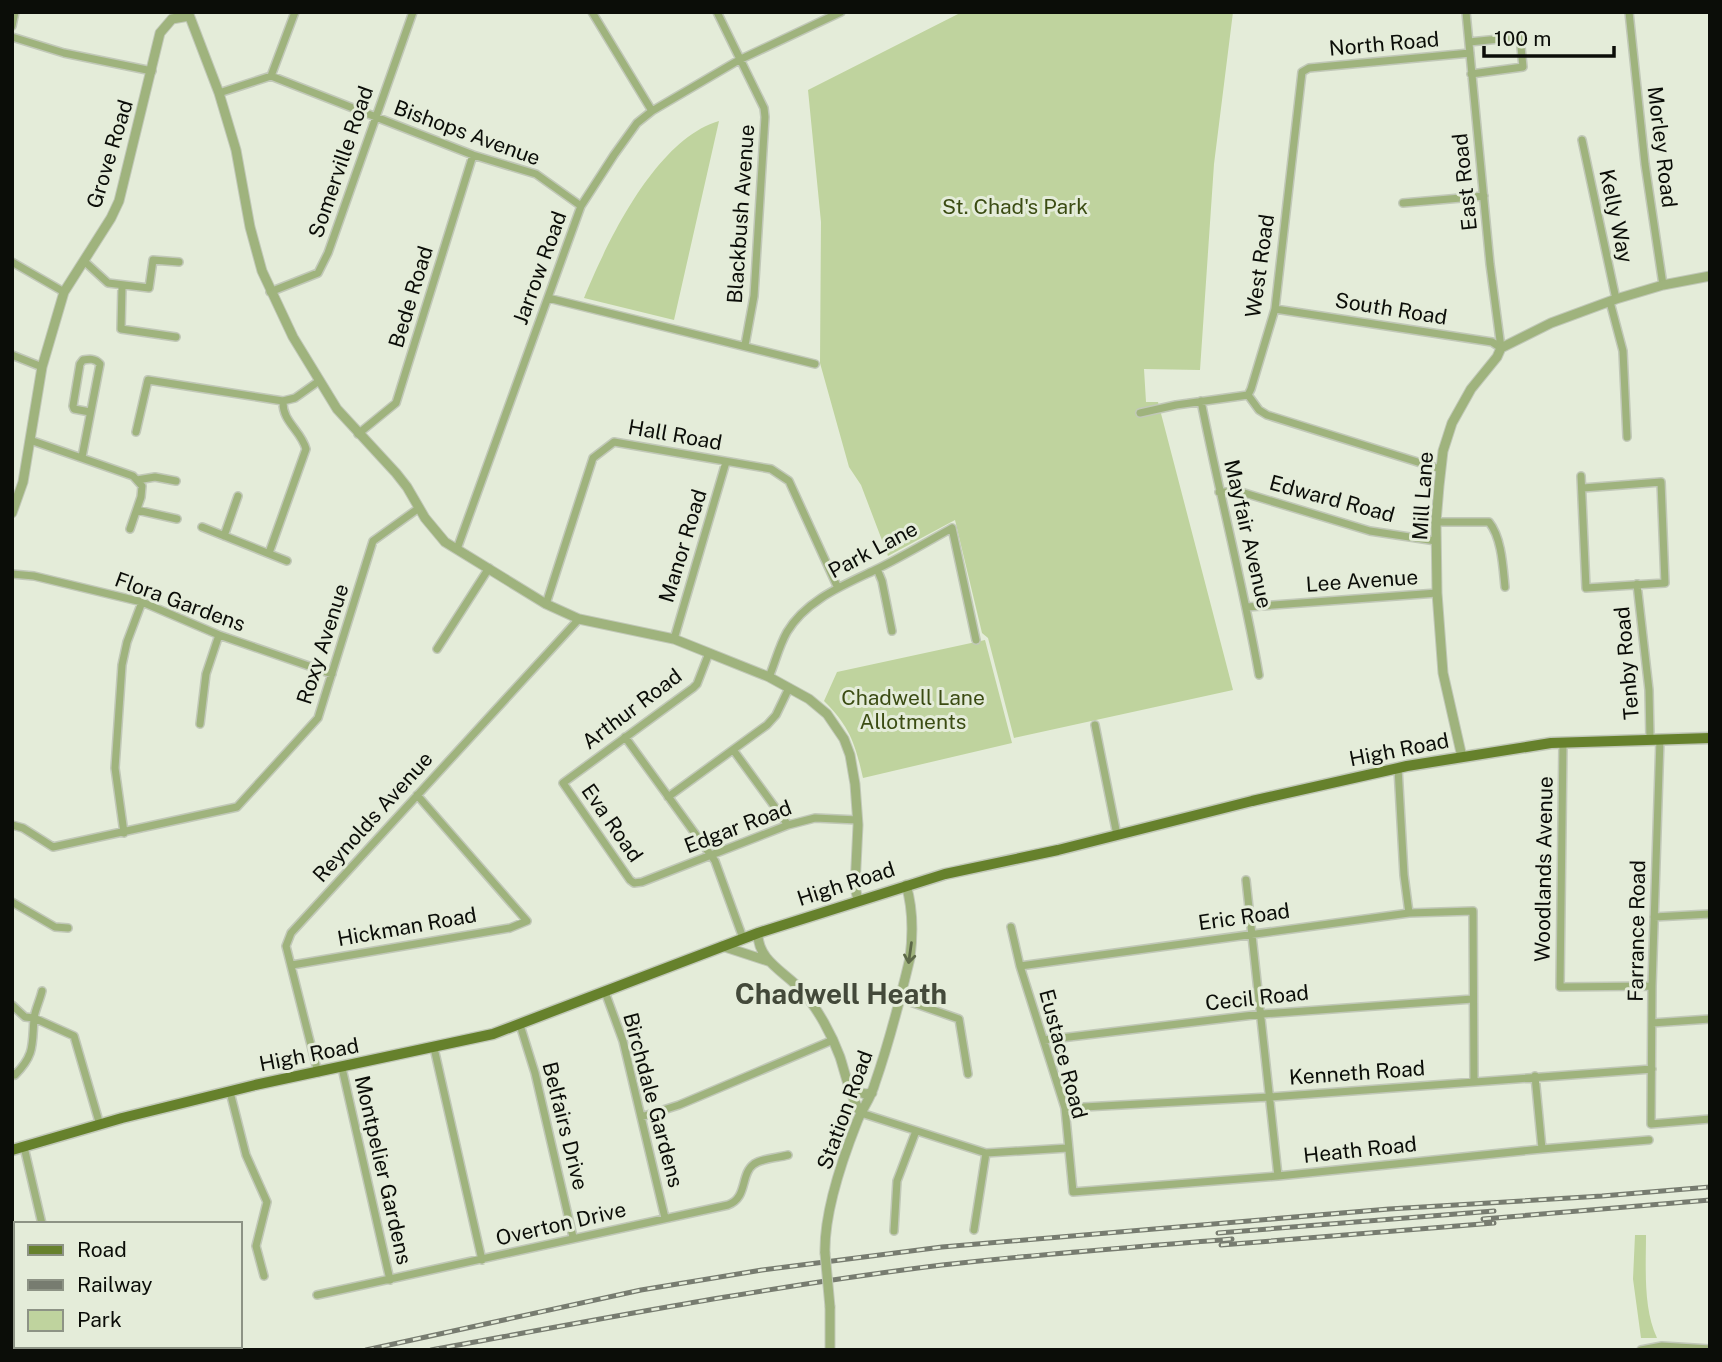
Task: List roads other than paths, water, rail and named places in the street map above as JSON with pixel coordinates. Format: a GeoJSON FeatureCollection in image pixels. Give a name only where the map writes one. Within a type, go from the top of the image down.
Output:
{"type":"FeatureCollection","features":[{"type":"Feature","properties":{"kind":"main road","name":"High Road"},"geometry":{"type":"LineString","coordinates":[[12,1150],[230,1092],[493,1034],[743,938],[906,885],[1398,768],[1510,748],[1563,743],[1710,738]]}},
{"type":"Feature","properties":{"kind":"street"},"geometry":{"type":"LineString","coordinates":[[12,26],[15,12]]}},
{"type":"Feature","properties":{"kind":"street"},"geometry":{"type":"LineString","coordinates":[[219,93],[271,76],[295,12]]}},
{"type":"Feature","properties":{"kind":"street","name":"Somerville Road"},"geometry":{"type":"LineString","coordinates":[[270,292],[318,273],[328,253],[413,12]]}},
{"type":"Feature","properties":{"kind":"street"},"geometry":{"type":"LineString","coordinates":[[592,12],[652,111]]}},
{"type":"Feature","properties":{"kind":"street","name":"Blackbush Avenue"},"geometry":{"type":"LineString","coordinates":[[717,12],[764,108],[765,117],[754,296],[745,345]]}},
{"type":"Feature","properties":{"kind":"street","name":"Jarrow Road"},"geometry":{"type":"LineString","coordinates":[[457,549],[581,206],[637,123],[652,111],[739,60],[841,12]]}},
{"type":"Feature","properties":{"kind":"street","name":"East Road"},"geometry":{"type":"LineString","coordinates":[[1466,12],[1501,348]]}},
{"type":"Feature","properties":{"kind":"street","name":"Morley Road"},"geometry":{"type":"LineString","coordinates":[[1629,12],[1645,164],[1663,285]]}},
{"type":"Feature","properties":{"kind":"street"},"geometry":{"type":"LineString","coordinates":[[188,14],[219,93],[236,150],[256,254],[270,292],[337,409],[396,473],[445,542],[547,604],[579,619],[674,639],[769,677],[809,699],[827,714],[844,739],[855,784],[858,820],[855,887],[858,900]]}},
{"type":"Feature","properties":{"kind":"street","name":"Grove Road"},"geometry":{"type":"LineString","coordinates":[[12,513],[23,482],[42,367],[64,292],[119,201],[160,33],[172,19],[188,14]]}},
{"type":"Feature","properties":{"kind":"street"},"geometry":{"type":"LineString","coordinates":[[12,37],[64,53],[152,71]]}},
{"type":"Feature","properties":{"kind":"street"},"geometry":{"type":"LineString","coordinates":[[1469,41],[1520,37],[1523,68],[1471,74]]}},
{"type":"Feature","properties":{"kind":"street","name":"North Road"},"geometry":{"type":"LineString","coordinates":[[1301,72],[1309,68],[1470,53]]}},
{"type":"Feature","properties":{"kind":"street","name":"West Road"},"geometry":{"type":"LineString","coordinates":[[1248,395],[1275,309],[1301,72]]}},
{"type":"Feature","properties":{"kind":"street","name":"Bishops Avenue"},"geometry":{"type":"LineString","coordinates":[[271,76],[473,155],[536,174],[581,206]]}},
{"type":"Feature","properties":{"kind":"street","name":"Kelly Way"},"geometry":{"type":"LineString","coordinates":[[1582,140],[1623,351],[1627,437]]}},
{"type":"Feature","properties":{"kind":"street","name":"Bede Road"},"geometry":{"type":"LineString","coordinates":[[358,434],[396,403],[473,155]]}},
{"type":"Feature","properties":{"kind":"street"},"geometry":{"type":"LineString","coordinates":[[1403,203],[1484,196]]}},
{"type":"Feature","properties":{"kind":"street"},"geometry":{"type":"LineString","coordinates":[[84,261],[108,283],[149,288],[153,260],[179,262]]}},
{"type":"Feature","properties":{"kind":"street"},"geometry":{"type":"LineString","coordinates":[[12,262],[64,292]]}},
{"type":"Feature","properties":{"kind":"street","name":"Mill Lane"},"geometry":{"type":"LineString","coordinates":[[1462,757],[1443,673],[1437,593],[1436,522],[1440,469],[1445,440],[1452,423],[1471,388],[1497,357],[1501,348],[1551,323],[1613,300],[1663,285],[1710,276]]}},
{"type":"Feature","properties":{"kind":"street"},"geometry":{"type":"LineString","coordinates":[[122,286],[121,329],[176,337]]}},
{"type":"Feature","properties":{"kind":"street"},"geometry":{"type":"LineString","coordinates":[[548,298],[815,364]]}},
{"type":"Feature","properties":{"kind":"street","name":"South Road"},"geometry":{"type":"LineString","coordinates":[[1275,309],[1492,342],[1501,348]]}},
{"type":"Feature","properties":{"kind":"street"},"geometry":{"type":"LineString","coordinates":[[12,355],[42,367]]}},
{"type":"Feature","properties":{"kind":"street"},"geometry":{"type":"LineString","coordinates":[[82,457],[100,364],[89,359],[83,360],[80,365],[73,406],[74,409],[90,412]]}},
{"type":"Feature","properties":{"kind":"street"},"geometry":{"type":"LineString","coordinates":[[136,432],[149,380],[284,401],[295,398],[319,381]]}},
{"type":"Feature","properties":{"kind":"street"},"geometry":{"type":"LineString","coordinates":[[1140,413],[1248,395],[1259,410],[1267,415],[1440,469]]}},
{"type":"Feature","properties":{"kind":"street"},"geometry":{"type":"LineString","coordinates":[[269,553],[306,449],[303,439],[285,417],[284,401]]}},
{"type":"Feature","properties":{"kind":"street","name":"Mayfair Avenue"},"geometry":{"type":"LineString","coordinates":[[1201,401],[1219,492],[1247,607],[1259,675]]}},
{"type":"Feature","properties":{"kind":"street"},"geometry":{"type":"LineString","coordinates":[[30,440],[82,457],[137,480],[142,486],[130,528]]}},
{"type":"Feature","properties":{"kind":"street","name":"Hall Road"},"geometry":{"type":"LineString","coordinates":[[547,604],[593,458],[614,442],[771,469],[789,481],[837,586]]}},
{"type":"Feature","properties":{"kind":"street","name":"Manor Road"},"geometry":{"type":"LineString","coordinates":[[674,639],[726,462]]}},
{"type":"Feature","properties":{"kind":"street"},"geometry":{"type":"LineString","coordinates":[[1581,476],[1586,587],[1665,583],[1661,482],[1583,488]]}},
{"type":"Feature","properties":{"kind":"street"},"geometry":{"type":"LineString","coordinates":[[137,480],[155,477],[176,481]]}},
{"type":"Feature","properties":{"kind":"street","name":"Edward Road"},"geometry":{"type":"LineString","coordinates":[[1219,492],[1241,492],[1370,531],[1437,541]]}},
{"type":"Feature","properties":{"kind":"street"},"geometry":{"type":"LineString","coordinates":[[224,536],[238,496]]}},
{"type":"Feature","properties":{"kind":"street","name":"Roxy Avenue"},"geometry":{"type":"LineString","coordinates":[[12,825],[23,828],[53,847],[237,807],[318,718],[373,541],[419,508]]}},
{"type":"Feature","properties":{"kind":"street"},"geometry":{"type":"LineString","coordinates":[[137,510],[177,519]]}},
{"type":"Feature","properties":{"kind":"street"},"geometry":{"type":"LineString","coordinates":[[1436,522],[1489,522],[1493,527],[1501,557],[1505,587]]}},
{"type":"Feature","properties":{"kind":"street"},"geometry":{"type":"LineString","coordinates":[[202,527],[287,561]]}},
{"type":"Feature","properties":{"kind":"street","name":"Park Lane"},"geometry":{"type":"LineString","coordinates":[[769,677],[787,633],[796,619],[837,586],[877,569],[952,528],[976,640]]}},
{"type":"Feature","properties":{"kind":"street"},"geometry":{"type":"LineString","coordinates":[[438,649],[489,568]]}},
{"type":"Feature","properties":{"kind":"street"},"geometry":{"type":"LineString","coordinates":[[877,569],[892,631]]}},
{"type":"Feature","properties":{"kind":"street","name":"Flora Gardens"},"geometry":{"type":"LineString","coordinates":[[12,574],[34,576],[142,602],[219,635],[332,674]]}},
{"type":"Feature","properties":{"kind":"street","name":"Tenby Road"},"geometry":{"type":"LineString","coordinates":[[1637,584],[1655,739]]}},
{"type":"Feature","properties":{"kind":"street","name":"Lee Avenue"},"geometry":{"type":"LineString","coordinates":[[1247,607],[1437,593]]}},
{"type":"Feature","properties":{"kind":"street"},"geometry":{"type":"LineString","coordinates":[[124,833],[115,768],[122,665],[127,642],[142,602]]}},
{"type":"Feature","properties":{"kind":"street","name":"Reynolds Avenue"},"geometry":{"type":"LineString","coordinates":[[318,1073],[286,946],[292,933],[579,619]]}},
{"type":"Feature","properties":{"kind":"street"},"geometry":{"type":"LineString","coordinates":[[200,724],[206,674],[219,635]]}},
{"type":"Feature","properties":{"kind":"street","name":"Arthur Road"},"geometry":{"type":"LineString","coordinates":[[563,783],[693,688],[709,653]]}},
{"type":"Feature","properties":{"kind":"street"},"geometry":{"type":"LineString","coordinates":[[668,797],[767,725],[776,715],[789,688]]}},
{"type":"Feature","properties":{"kind":"street"},"geometry":{"type":"LineString","coordinates":[[1095,725],[1117,835]]}},
{"type":"Feature","properties":{"kind":"street"},"geometry":{"type":"LineString","coordinates":[[625,737],[711,856],[743,938]]}},
{"type":"Feature","properties":{"kind":"street","name":"Farrance Road"},"geometry":{"type":"LineString","coordinates":[[1655,739],[1651,1124],[1710,1119]]}},
{"type":"Feature","properties":{"kind":"street","name":"Woodlands Avenue"},"geometry":{"type":"LineString","coordinates":[[1563,743],[1560,987],[1652,986]]}},
{"type":"Feature","properties":{"kind":"street"},"geometry":{"type":"LineString","coordinates":[[734,751],[788,825]]}},
{"type":"Feature","properties":{"kind":"street"},"geometry":{"type":"LineString","coordinates":[[1398,768],[1404,875],[1409,913]]}},
{"type":"Feature","properties":{"kind":"street","name":"Eva Road"},"geometry":{"type":"LineString","coordinates":[[563,783],[634,883]]}},
{"type":"Feature","properties":{"kind":"street","name":"Hickman Road"},"geometry":{"type":"LineString","coordinates":[[292,965],[510,928],[527,921],[416,795]]}},
{"type":"Feature","properties":{"kind":"street","name":"Edgar Road"},"geometry":{"type":"LineString","coordinates":[[634,883],[788,825],[814,818],[858,820]]}},
{"type":"Feature","properties":{"kind":"street"},"geometry":{"type":"LineString","coordinates":[[1247,880],[1278,1176]]}},
{"type":"Feature","properties":{"kind":"street","name":"Station Road"},"geometry":{"type":"LineString","coordinates":[[830,1350],[826,1235],[835,1189],[861,1113],[872,1093],[912,944],[911,903],[906,885]]}},
{"type":"Feature","properties":{"kind":"street"},"geometry":{"type":"LineString","coordinates":[[12,902],[55,927],[68,928]]}},
{"type":"Feature","properties":{"kind":"street","name":"Eric Road"},"geometry":{"type":"LineString","coordinates":[[1020,966],[1409,913],[1473,911],[1474,999]]}},
{"type":"Feature","properties":{"kind":"street"},"geometry":{"type":"LineString","coordinates":[[1654,916],[1710,914]]}},
{"type":"Feature","properties":{"kind":"street","name":"Eustace Road"},"geometry":{"type":"LineString","coordinates":[[1011,927],[1020,966],[1065,1108],[1073,1192]]}},
{"type":"Feature","properties":{"kind":"street"},"geometry":{"type":"LineString","coordinates":[[758,933],[759,945],[770,962],[803,992],[833,1040],[861,1113],[986,1153],[1068,1148]]}},
{"type":"Feature","properties":{"kind":"street"},"geometry":{"type":"LineString","coordinates":[[722,946],[770,962]]}},
{"type":"Feature","properties":{"kind":"street"},"geometry":{"type":"LineString","coordinates":[[13,1076],[29,1061],[35,1033],[34,1018],[42,991]]}},
{"type":"Feature","properties":{"kind":"street","name":"Birchdale Gardens"},"geometry":{"type":"LineString","coordinates":[[605,992],[623,1041],[665,1218]]}},
{"type":"Feature","properties":{"kind":"street"},"geometry":{"type":"LineString","coordinates":[[899,998],[959,1019],[968,1073]]}},
{"type":"Feature","properties":{"kind":"street"},"geometry":{"type":"LineString","coordinates":[[1474,999],[1474,1081]]}},
{"type":"Feature","properties":{"kind":"street","name":"Cecil Road"},"geometry":{"type":"LineString","coordinates":[[1044,1040],[1262,1014],[1474,999]]}},
{"type":"Feature","properties":{"kind":"street"},"geometry":{"type":"LineString","coordinates":[[12,1005],[25,1017],[34,1018],[74,1036],[100,1125]]}},
{"type":"Feature","properties":{"kind":"street"},"geometry":{"type":"LineString","coordinates":[[1652,1023],[1710,1019]]}},
{"type":"Feature","properties":{"kind":"street","name":"Belfairs Drive"},"geometry":{"type":"LineString","coordinates":[[520,1024],[535,1073],[573,1237]]}},
{"type":"Feature","properties":{"kind":"street"},"geometry":{"type":"LineString","coordinates":[[641,1117],[679,1105],[833,1040]]}},
{"type":"Feature","properties":{"kind":"street"},"geometry":{"type":"LineString","coordinates":[[434,1048],[482,1260]]}},
{"type":"Feature","properties":{"kind":"street","name":"Montpelier Gardens"},"geometry":{"type":"LineString","coordinates":[[342,1068],[390,1280]]}},
{"type":"Feature","properties":{"kind":"street","name":"Kenneth Road"},"geometry":{"type":"LineString","coordinates":[[1065,1108],[1270,1097],[1652,1069]]}},
{"type":"Feature","properties":{"kind":"street"},"geometry":{"type":"LineString","coordinates":[[1535,1076],[1542,1149]]}},
{"type":"Feature","properties":{"kind":"street"},"geometry":{"type":"LineString","coordinates":[[850,1089],[872,1093]]}},
{"type":"Feature","properties":{"kind":"street"},"geometry":{"type":"LineString","coordinates":[[230,1092],[246,1155],[267,1202],[256,1246],[264,1276]]}},
{"type":"Feature","properties":{"kind":"street"},"geometry":{"type":"LineString","coordinates":[[894,1231],[898,1181],[916,1131]]}},
{"type":"Feature","properties":{"kind":"street","name":"Heath Road"},"geometry":{"type":"LineString","coordinates":[[1073,1192],[1278,1176],[1649,1140]]}},
{"type":"Feature","properties":{"kind":"street"},"geometry":{"type":"LineString","coordinates":[[24,1147],[42,1222]]}},
{"type":"Feature","properties":{"kind":"street"},"geometry":{"type":"LineString","coordinates":[[974,1230],[986,1153]]}},
{"type":"Feature","properties":{"kind":"street","name":"Overton Drive"},"geometry":{"type":"LineString","coordinates":[[317,1295],[736,1202],[752,1166],[788,1155]]}},
{"type":"Feature","properties":{"kind":"street"},"geometry":{"type":"LineString","coordinates":[[1641,1350],[1651,1346],[1710,1349]]}},
{"type":"Feature","properties":{"kind":"railway"},"geometry":{"type":"LineString","coordinates":[[366,1350],[641,1290],[762,1270],[942,1247],[1389,1209],[1710,1187]]}},
{"type":"Feature","properties":{"kind":"railway"},"geometry":{"type":"LineString","coordinates":[[1483,1219],[1710,1200]]}},
{"type":"Feature","properties":{"kind":"railway"},"geometry":{"type":"LineString","coordinates":[[1218,1233],[1494,1211]]}},
{"type":"Feature","properties":{"kind":"railway"},"geometry":{"type":"LineString","coordinates":[[1221,1245],[1494,1223]]}},
{"type":"Feature","properties":{"kind":"railway"},"geometry":{"type":"LineString","coordinates":[[431,1350],[878,1273],[1014,1257],[1232,1239]]}},
{"type":"Feature","properties":{"kind":"district","name":"Chadwell Heath"},"geometry":{"type":"Point","coordinates":[841,994]}},
{"type":"Feature","properties":{"kind":"park label","name":"St. Chad's Park"},"geometry":{"type":"Point","coordinates":[1015,207]}},
{"type":"Feature","properties":{"kind":"park label","name":"Chadwell Lane Allotments"},"geometry":{"type":"Point","coordinates":[913,710]}}]}
